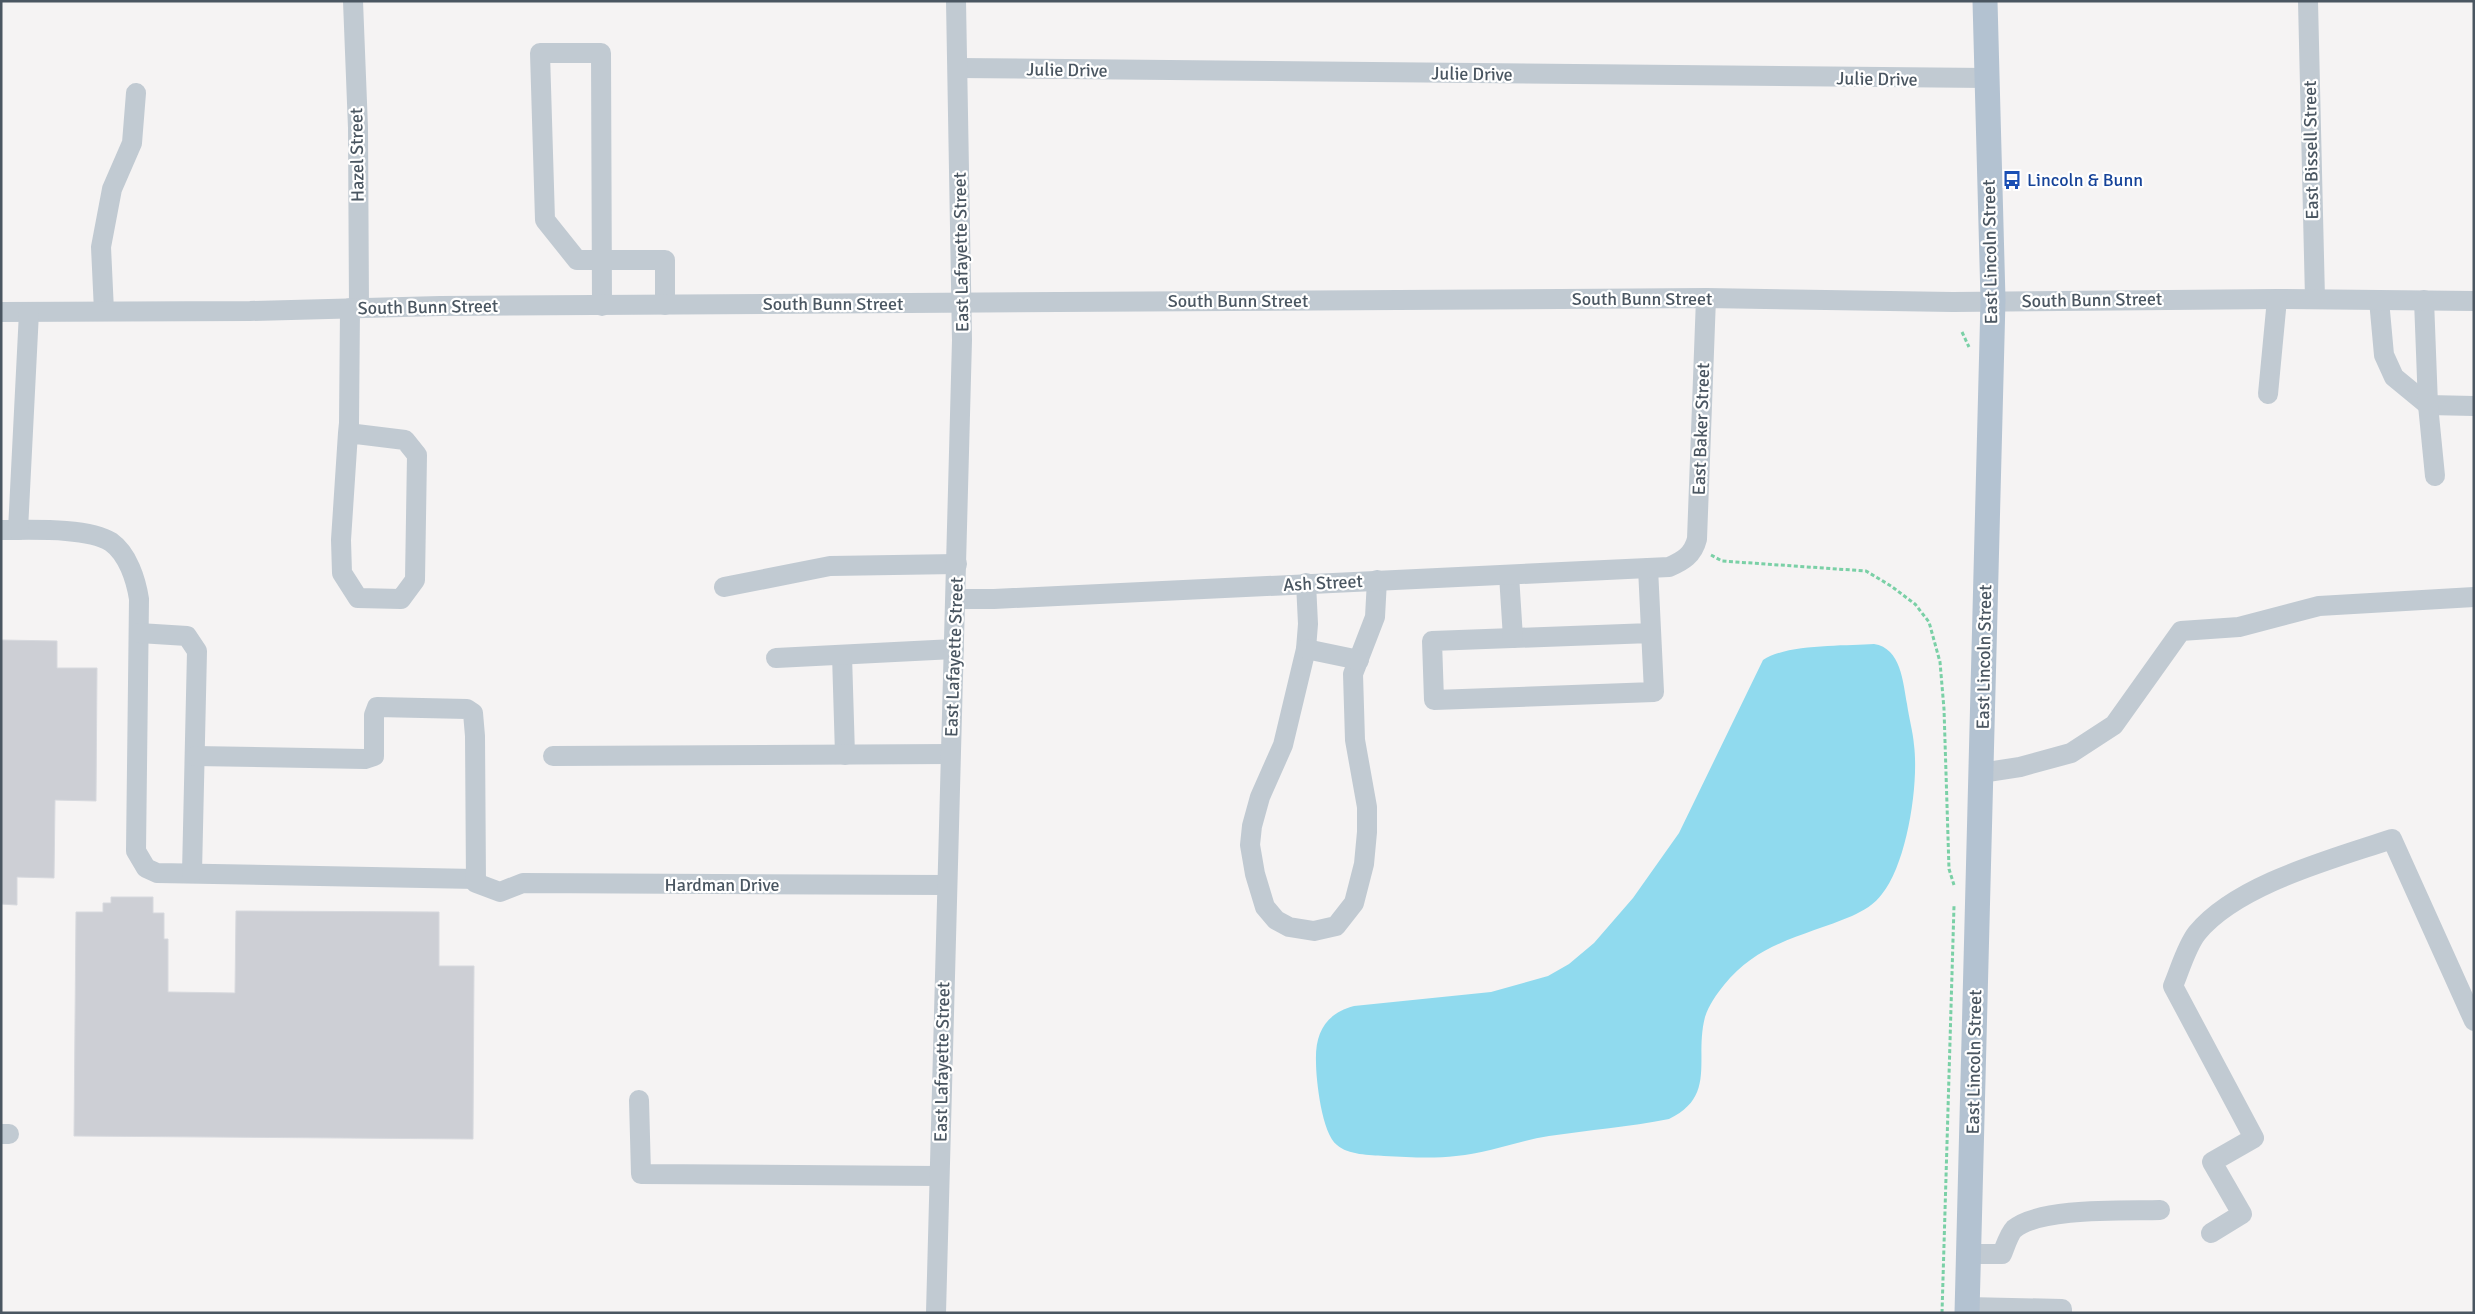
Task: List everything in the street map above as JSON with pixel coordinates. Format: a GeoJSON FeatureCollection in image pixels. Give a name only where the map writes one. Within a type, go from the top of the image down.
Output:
{"type":"FeatureCollection","features":[{"type":"Feature","properties":{"kind":"main road","name":"East Lincoln Street"},"geometry":{"type":"LineString","coordinates":[[1967,1310],[1993,300],[1985,1]]}},
{"type":"Feature","properties":{"kind":"street","name":"Hazel Street"},"geometry":{"type":"LineString","coordinates":[[348,433],[404,440],[417,455],[415,580],[402,599],[358,598],[342,573],[341,540],[355,308],[358,128],[353,1]]}},
{"type":"Feature","properties":{"kind":"street","name":"East Lafayette Street"},"geometry":{"type":"LineString","coordinates":[[936,1313],[963,303],[956,1]]}},
{"type":"Feature","properties":{"kind":"street","name":"East Bissell Street"},"geometry":{"type":"LineString","coordinates":[[2308,1],[2315,299]]}},
{"type":"Feature","properties":{"kind":"street"},"geometry":{"type":"LineString","coordinates":[[602,306],[602,261],[601,53],[540,53],[545,220],[577,260],[602,261],[665,260],[665,305]]}},
{"type":"Feature","properties":{"kind":"street","name":"Julie Drive"},"geometry":{"type":"LineString","coordinates":[[958,68],[1987,78]]}},
{"type":"Feature","properties":{"kind":"street"},"geometry":{"type":"LineString","coordinates":[[104,311],[101,246],[112,188],[132,143],[136,93]]}},
{"type":"Feature","properties":{"kind":"street","name":"South Bunn Street"},"geometry":{"type":"LineString","coordinates":[[1,312],[665,305],[1706,298],[1953,302],[1993,300],[2040,302],[2276,299],[2474,301]]}},
{"type":"Feature","properties":{"kind":"street","name":"East Baker Street"},"geometry":{"type":"LineString","coordinates":[[1691,552],[1698,527],[1706,298]]}},
{"type":"Feature","properties":{"kind":"street"},"geometry":{"type":"LineString","coordinates":[[2268,394],[2276,299]]}},
{"type":"Feature","properties":{"kind":"street"},"geometry":{"type":"LineString","coordinates":[[2379,300],[2384,354],[2394,377],[2428,405],[2474,406]]}},
{"type":"Feature","properties":{"kind":"street"},"geometry":{"type":"LineString","coordinates":[[2424,300],[2428,405],[2435,476]]}},
{"type":"Feature","properties":{"kind":"street"},"geometry":{"type":"LineString","coordinates":[[29,312],[10,530],[68,532],[111,542],[124,557],[135,580],[139,599],[136,851],[146,868],[157,873],[476,879],[475,736],[473,713],[468,709],[377,707],[374,715],[374,756],[365,759],[195,756]]}},
{"type":"Feature","properties":{"kind":"street","name":"Ash Street"},"geometry":{"type":"LineString","coordinates":[[956,599],[1669,567],[1691,552]]}},
{"type":"Feature","properties":{"kind":"street"},"geometry":{"type":"LineString","coordinates":[[724,587],[830,566],[957,564]]}},
{"type":"Feature","properties":{"kind":"street"},"geometry":{"type":"LineString","coordinates":[[1648,568],[1654,692],[1434,700],[1432,641],[1651,633]]}},
{"type":"Feature","properties":{"kind":"street"},"geometry":{"type":"LineString","coordinates":[[1509,575],[1513,638]]}},
{"type":"Feature","properties":{"kind":"street"},"geometry":{"type":"LineString","coordinates":[[1306,583],[1308,624],[1306,649],[1283,746],[1260,797],[1252,826],[1250,845],[1255,874],[1265,907],[1276,920],[1289,927],[1314,931],[1336,926],[1354,903],[1364,864],[1367,807],[1354,740],[1354,674],[1375,617],[1377,580]]}},
{"type":"Feature","properties":{"kind":"street"},"geometry":{"type":"LineString","coordinates":[[1981,773],[2020,767],[2071,753],[2114,725],[2181,631],[2239,627],[2319,606],[2474,597]]}},
{"type":"Feature","properties":{"kind":"street"},"geometry":{"type":"LineString","coordinates":[[138,633],[187,636],[197,651],[192,873]]}},
{"type":"Feature","properties":{"kind":"street"},"geometry":{"type":"LineString","coordinates":[[776,658],[954,649]]}},
{"type":"Feature","properties":{"kind":"street"},"geometry":{"type":"LineString","coordinates":[[1306,649],[1359,660]]}},
{"type":"Feature","properties":{"kind":"street"},"geometry":{"type":"LineString","coordinates":[[842,655],[845,755]]}},
{"type":"Feature","properties":{"kind":"street"},"geometry":{"type":"LineString","coordinates":[[553,756],[950,754]]}},
{"type":"Feature","properties":{"kind":"street"},"geometry":{"type":"LineString","coordinates":[[2211,1233],[2242,1214],[2212,1162],[2254,1138],[2173,986],[2196,934],[2224,909],[2270,883],[2303,868],[2392,839],[2474,1021]]}},
{"type":"Feature","properties":{"kind":"street","name":"Hardman Drive"},"geometry":{"type":"LineString","coordinates":[[476,879],[476,882],[500,892],[523,883],[946,885]]}},
{"type":"Feature","properties":{"kind":"street"},"geometry":{"type":"LineString","coordinates":[[640,1100],[641,1174],[939,1176]]}},
{"type":"Feature","properties":{"kind":"street"},"geometry":{"type":"LineString","coordinates":[[1969,1254],[2002,1254],[2014,1230],[2037,1218],[2079,1212],[2160,1210]]}},
{"type":"Feature","properties":{"kind":"street"},"geometry":{"type":"LineString","coordinates":[[1967,1310],[2062,1309],[2062,1313]]}},
{"type":"Feature","properties":{"kind":"path"},"geometry":{"type":"LineString","coordinates":[[1691,552],[1722,561],[1866,571],[1891,586],[1915,604],[1930,622],[1940,662],[1944,700],[1949,869],[1954,885]]}},
{"type":"Feature","properties":{"kind":"water"},"geometry":{"type":"Polygon","coordinates":[[[1874,644],[1890,652],[1899,667],[1913,740],[1915,780],[1913,801],[1898,863],[1891,880],[1882,894],[1869,907],[1852,916],[1800,935],[1767,950],[1737,971],[1724,985],[1713,1000],[1705,1017],[1702,1032],[1699,1088],[1684,1110],[1669,1119],[1549,1136],[1456,1156],[1420,1158],[1366,1155],[1347,1151],[1337,1145],[1327,1130],[1321,1106],[1316,1070],[1317,1042],[1324,1026],[1329,1020],[1336,1014],[1354,1006],[1491,992],[1548,976],[1569,964],[1594,943],[1633,898],[1679,833],[1763,660],[1773,655],[1801,648],[1874,644]]]}},
{"type":"Feature","properties":{"kind":"building"},"geometry":{"type":"Polygon","coordinates":[[[1,640],[57,641],[57,668],[97,668],[96,801],[55,800],[54,878],[17,877],[17,905],[1,904],[1,640]]]}},
{"type":"Feature","properties":{"kind":"building"},"geometry":{"type":"Polygon","coordinates":[[[111,897],[153,897],[153,913],[164,913],[164,939],[168,939],[168,992],[235,993],[236,911],[439,912],[439,966],[474,966],[473,1139],[74,1136],[76,912],[103,912],[103,903],[111,903],[111,897]]]}},
{"type":"Feature","properties":{"kind":"place","name":"Lincoln & Bunn"},"geometry":{"type":"Point","coordinates":[2012,180]}}]}
